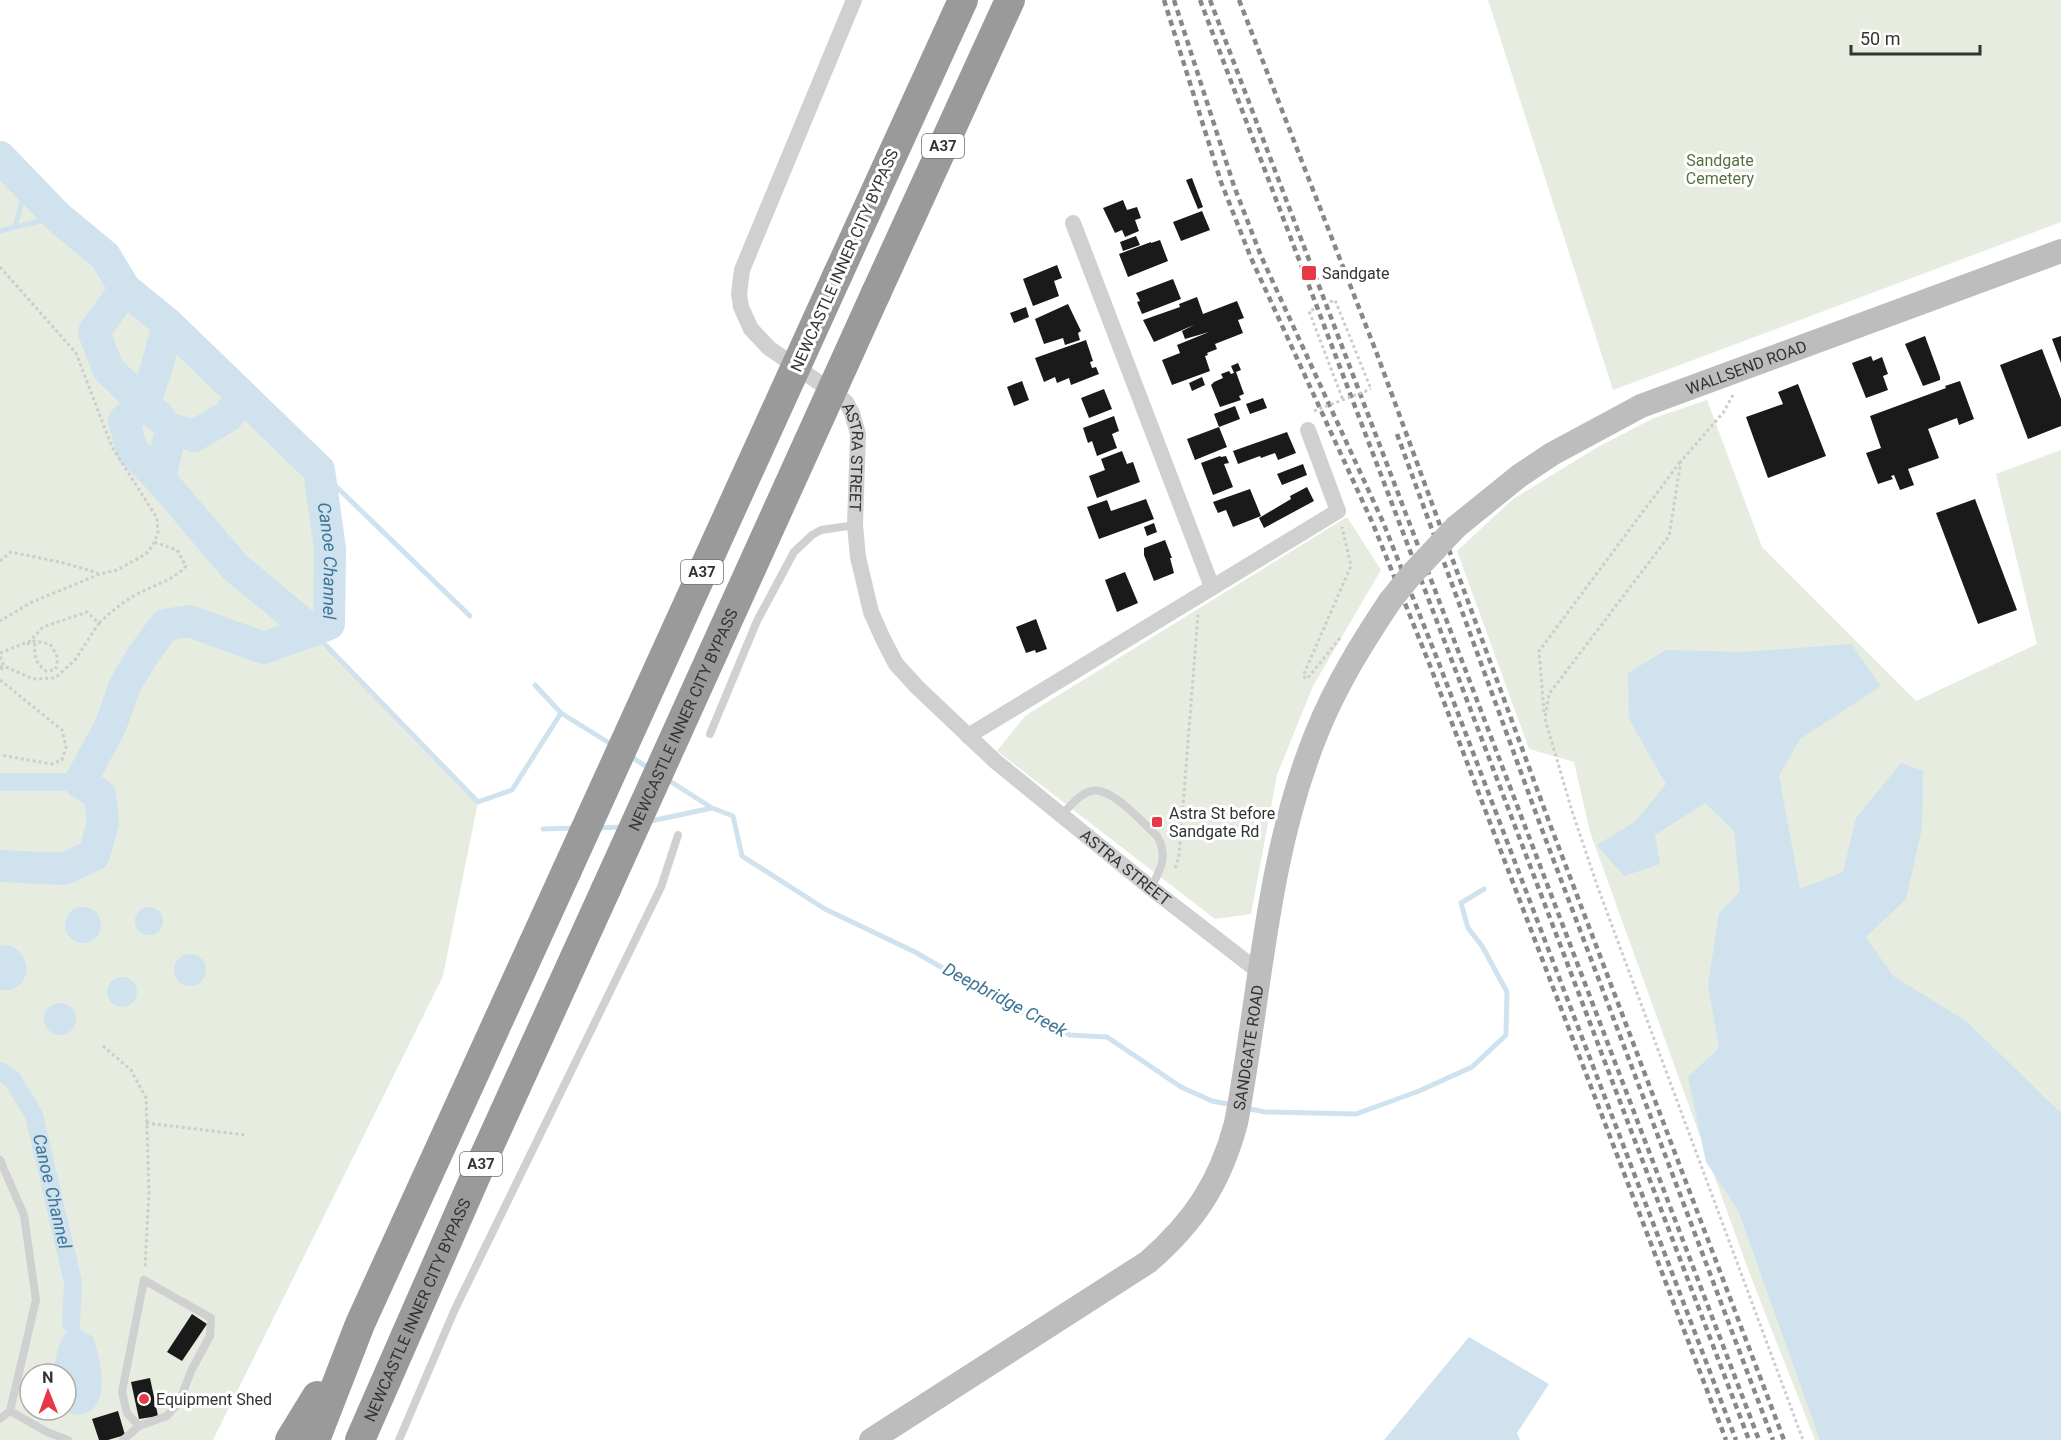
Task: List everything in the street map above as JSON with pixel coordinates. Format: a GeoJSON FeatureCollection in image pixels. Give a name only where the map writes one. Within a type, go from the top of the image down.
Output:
{"type":"FeatureCollection","features":[{"type":"Feature","properties":{"kind":"highway","name":"NEWCASTLE INNER CITY BYPASS"},"geometry":{"type":"LineString","coordinates":[[315,1440],[360,1324],[963,0]]}},
{"type":"Feature","properties":{"kind":"highway","name":"NEWCASTLE INNER CITY BYPASS"},"geometry":{"type":"LineString","coordinates":[[360,1440],[480,1166],[1010,0]]}},
{"type":"Feature","properties":{"kind":"highway"},"geometry":{"type":"LineString","coordinates":[[290,1440],[360,1324]]}},
{"type":"Feature","properties":{"kind":"main road","name":"WALLSEND ROAD"},"geometry":{"type":"LineString","coordinates":[[1456,527],[1519,476],[1592,431],[1641,406],[2061,251]]}},
{"type":"Feature","properties":{"kind":"main road","name":"SANDGATE ROAD"},"geometry":{"type":"LineString","coordinates":[[871,1440],[1148,1262],[1189,1223],[1205,1199],[1229,1149],[1236,1123],[1270,896],[1291,807],[1317,730],[1360,645],[1390,601],[1456,527]]}},
{"type":"Feature","properties":{"kind":"street","name":"ASTRA STREET"},"geometry":{"type":"LineString","coordinates":[[854,0],[746,258],[739,281],[739,294],[745,318],[759,339],[769,348],[837,394],[852,412],[858,434],[855,525],[858,557],[871,612],[896,664],[917,687],[995,760],[1151,888],[1258,971]]}},
{"type":"Feature","properties":{"kind":"street"},"geometry":{"type":"LineString","coordinates":[[1073,223],[1206,591]]}},
{"type":"Feature","properties":{"kind":"street"},"geometry":{"type":"LineString","coordinates":[[968,736],[1338,511],[1308,430]]}},
{"type":"Feature","properties":{"kind":"lane"},"geometry":{"type":"LineString","coordinates":[[710,734],[758,621],[794,552],[812,534],[821,530],[855,525]]}},
{"type":"Feature","properties":{"kind":"lane"},"geometry":{"type":"LineString","coordinates":[[1062,814],[1081,797],[1092,791],[1099,790],[1112,796],[1162,843],[1164,851],[1162,866],[1151,888]]}},
{"type":"Feature","properties":{"kind":"lane"},"geometry":{"type":"LineString","coordinates":[[399,1440],[455,1309],[661,886],[678,835]]}},
{"type":"Feature","properties":{"kind":"lane"},"geometry":{"type":"LineString","coordinates":[[0,1160],[24,1215],[36,1300],[10,1411],[0,1419]]}},
{"type":"Feature","properties":{"kind":"lane"},"geometry":{"type":"LineString","coordinates":[[123,1440],[140,1426],[167,1416],[179,1402],[192,1369],[210,1336],[211,1318],[144,1280],[122,1392],[127,1413],[140,1426]]}},
{"type":"Feature","properties":{"kind":"lane"},"geometry":{"type":"LineString","coordinates":[[10,1411],[47,1432],[68,1440]]}},
{"type":"Feature","properties":{"kind":"path"},"geometry":{"type":"LineString","coordinates":[[0,267],[76,353],[112,447],[157,518],[158,533],[146,554],[117,570],[100,574],[32,602],[0,621]]}},
{"type":"Feature","properties":{"kind":"path"},"geometry":{"type":"LineString","coordinates":[[1314,411],[1371,389],[1335,300],[1330,302]]}},
{"type":"Feature","properties":{"kind":"path"},"geometry":{"type":"LineString","coordinates":[[1314,309],[1310,311],[1343,400]]}},
{"type":"Feature","properties":{"kind":"path"},"geometry":{"type":"LineString","coordinates":[[1749,367],[1723,413],[1681,461],[1539,651],[1545,719],[1572,811],[1598,888],[1803,1440]]}},
{"type":"Feature","properties":{"kind":"path"},"geometry":{"type":"LineString","coordinates":[[1545,719],[1549,694],[1669,536],[1681,461]]}},
{"type":"Feature","properties":{"kind":"path"},"geometry":{"type":"LineString","coordinates":[[1338,511],[1351,566],[1303,676],[1307,679],[1342,635]]}},
{"type":"Feature","properties":{"kind":"path"},"geometry":{"type":"LineString","coordinates":[[0,656],[1,668],[33,679],[56,678],[75,660],[99,623],[117,607],[140,592],[180,574],[186,566],[177,550],[154,542]]}},
{"type":"Feature","properties":{"kind":"path"},"geometry":{"type":"LineString","coordinates":[[0,561],[11,552],[64,563],[100,574]]}},
{"type":"Feature","properties":{"kind":"path"},"geometry":{"type":"LineString","coordinates":[[1151,888],[1173,872],[1179,856],[1206,591]]}},
{"type":"Feature","properties":{"kind":"path"},"geometry":{"type":"LineString","coordinates":[[35,641],[34,656],[38,665],[46,671],[55,670],[58,664],[57,655],[50,644],[35,641],[0,654],[30,641],[43,627],[87,612],[99,623]]}},
{"type":"Feature","properties":{"kind":"path"},"geometry":{"type":"LineString","coordinates":[[0,680],[62,730],[66,747],[62,760],[51,765],[0,755]]}},
{"type":"Feature","properties":{"kind":"path"},"geometry":{"type":"LineString","coordinates":[[104,1046],[131,1070],[146,1098],[148,1191],[144,1280]]}},
{"type":"Feature","properties":{"kind":"path"},"geometry":{"type":"LineString","coordinates":[[146,1123],[246,1135]]}},
{"type":"Feature","properties":{"kind":"green space","name":"Sandgate Cemetery"},"geometry":{"type":"Polygon","coordinates":[[[1488,0],[2061,0],[2061,222],[1613,390],[1488,0]]]}},
{"type":"Feature","properties":{"kind":"green space"},"geometry":{"type":"Polygon","coordinates":[[[0,158],[58,217],[105,256],[125,289],[168,324],[319,470],[330,549],[329,624],[312,631],[478,802],[443,976],[213,1440],[0,1440],[0,158]]]}},
{"type":"Feature","properties":{"kind":"green space"},"geometry":{"type":"Polygon","coordinates":[[[1707,400],[1762,547],[1916,701],[2037,644],[1996,474],[2061,450],[2061,1440],[1815,1440],[1749,1272],[1590,832],[1574,762],[1529,749],[1457,551],[1513,499],[1596,448],[1654,418],[1707,400]]]}},
{"type":"Feature","properties":{"kind":"green space"},"geometry":{"type":"Polygon","coordinates":[[[1347,517],[1381,570],[1313,686],[1277,775],[1251,914],[1215,919],[997,751],[1025,716],[1347,517]]]}},
{"type":"Feature","properties":{"kind":"water"},"geometry":{"type":"Polygon","coordinates":[[[1851,644],[1881,686],[1800,739],[1779,776],[1800,889],[1843,872],[1856,818],[1901,763],[1923,771],[1922,828],[1906,899],[1866,937],[1893,976],[1966,1021],[2061,1113],[2061,1440],[1820,1440],[1738,1210],[1706,1162],[1688,1077],[1719,1048],[1708,985],[1719,914],[1740,891],[1734,831],[1705,803],[1655,835],[1660,864],[1624,876],[1597,845],[1636,821],[1666,784],[1629,719],[1628,673],[1666,650],[1743,652],[1851,644]]]}},
{"type":"Feature","properties":{"kind":"water"},"geometry":{"type":"Polygon","coordinates":[[[83,907],[96,912],[101,925],[96,938],[83,943],[70,938],[65,925],[70,912],[83,907]]]}},
{"type":"Feature","properties":{"kind":"water"},"geometry":{"type":"Polygon","coordinates":[[[149,907],[159,911],[163,921],[159,931],[149,935],[139,931],[135,921],[139,911],[149,907]]]}},
{"type":"Feature","properties":{"kind":"water"},"geometry":{"type":"Polygon","coordinates":[[[8,945],[23,957],[26,973],[18,986],[10,990],[0,990],[0,946],[8,945]]]}},
{"type":"Feature","properties":{"kind":"water"},"geometry":{"type":"Polygon","coordinates":[[[190,954],[201,959],[206,970],[201,981],[190,986],[179,981],[174,970],[179,959],[190,954]]]}},
{"type":"Feature","properties":{"kind":"water"},"geometry":{"type":"Polygon","coordinates":[[[122,977],[128,978],[136,986],[136,998],[128,1006],[122,1007],[116,1006],[108,998],[107,992],[108,986],[116,978],[122,977]]]}},
{"type":"Feature","properties":{"kind":"water"},"geometry":{"type":"Polygon","coordinates":[[[60,1003],[71,1008],[76,1019],[71,1030],[60,1035],[49,1030],[44,1019],[49,1008],[60,1003]]]}},
{"type":"Feature","properties":{"kind":"water"},"geometry":{"type":"Polygon","coordinates":[[[71,1324],[93,1337],[102,1377],[102,1388],[95,1406],[86,1413],[78,1414],[78,1362],[55,1362],[59,1345],[71,1324]]]}},
{"type":"Feature","properties":{"kind":"water"},"geometry":{"type":"Polygon","coordinates":[[[1469,1337],[1549,1384],[1517,1433],[1520,1440],[1384,1440],[1469,1337]]]}},
{"type":"Feature","properties":{"kind":"building"},"geometry":{"type":"Polygon","coordinates":[[[1192,178],[1203,207],[1198,209],[1186,180],[1192,178]]]}},
{"type":"Feature","properties":{"kind":"building"},"geometry":{"type":"Polygon","coordinates":[[[1123,200],[1127,210],[1137,207],[1141,218],[1135,220],[1139,231],[1125,237],[1122,230],[1115,233],[1103,208],[1123,200]]]}},
{"type":"Feature","properties":{"kind":"building"},"geometry":{"type":"Polygon","coordinates":[[[1202,211],[1210,230],[1181,241],[1173,222],[1202,211]]]}},
{"type":"Feature","properties":{"kind":"building"},"geometry":{"type":"Polygon","coordinates":[[[1136,236],[1140,245],[1123,251],[1120,242],[1136,236]]]}},
{"type":"Feature","properties":{"kind":"building"},"geometry":{"type":"Polygon","coordinates":[[[1160,240],[1168,261],[1128,277],[1119,254],[1160,240]]]}},
{"type":"Feature","properties":{"kind":"building"},"geometry":{"type":"Polygon","coordinates":[[[1057,265],[1062,278],[1054,281],[1059,296],[1033,306],[1023,279],[1057,265]]]}},
{"type":"Feature","properties":{"kind":"building"},"geometry":{"type":"Polygon","coordinates":[[[1173,279],[1181,299],[1142,314],[1136,293],[1173,279]]]}},
{"type":"Feature","properties":{"kind":"building"},"geometry":{"type":"Polygon","coordinates":[[[1197,297],[1203,314],[1237,301],[1244,318],[1238,320],[1243,333],[1215,344],[1217,349],[1207,353],[1208,355],[1205,356],[1210,371],[1172,385],[1162,360],[1180,353],[1177,345],[1209,332],[1185,339],[1182,331],[1194,325],[1154,342],[1143,320],[1180,307],[1179,304],[1197,297]]]}},
{"type":"Feature","properties":{"kind":"building"},"geometry":{"type":"Polygon","coordinates":[[[1068,304],[1081,331],[1078,333],[1080,340],[1065,345],[1063,338],[1044,344],[1035,319],[1068,304]]]}},
{"type":"Feature","properties":{"kind":"building"},"geometry":{"type":"Polygon","coordinates":[[[1026,307],[1029,317],[1014,323],[1010,313],[1026,307]]]}},
{"type":"Feature","properties":{"kind":"building"},"geometry":{"type":"Polygon","coordinates":[[[1925,336],[1940,380],[1923,386],[1905,344],[1925,336]]]}},
{"type":"Feature","properties":{"kind":"building"},"geometry":{"type":"Polygon","coordinates":[[[2061,336],[2061,363],[2052,339],[2061,336]]]}},
{"type":"Feature","properties":{"kind":"building"},"geometry":{"type":"Polygon","coordinates":[[[1086,340],[1093,361],[1090,362],[1092,368],[1096,367],[1099,374],[1071,385],[1069,378],[1057,383],[1055,377],[1044,382],[1035,358],[1086,340]]]}},
{"type":"Feature","properties":{"kind":"building"},"geometry":{"type":"Polygon","coordinates":[[[2042,349],[2061,399],[2061,426],[2028,439],[2000,365],[2042,349]]]}},
{"type":"Feature","properties":{"kind":"building"},"geometry":{"type":"Polygon","coordinates":[[[1871,356],[1873,361],[1882,357],[1888,374],[1883,376],[1888,390],[1866,398],[1852,363],[1871,356]]]}},
{"type":"Feature","properties":{"kind":"building"},"geometry":{"type":"Polygon","coordinates":[[[1238,363],[1241,370],[1236,372],[1244,394],[1239,396],[1241,400],[1220,407],[1211,385],[1223,378],[1221,374],[1229,371],[1231,374],[1234,373],[1231,366],[1238,363]]]}},
{"type":"Feature","properties":{"kind":"building"},"geometry":{"type":"Polygon","coordinates":[[[1202,377],[1205,385],[1192,391],[1189,383],[1202,377]]]}},
{"type":"Feature","properties":{"kind":"building"},"geometry":{"type":"Polygon","coordinates":[[[1022,381],[1029,400],[1014,406],[1007,387],[1022,381]]]}},
{"type":"Feature","properties":{"kind":"building"},"geometry":{"type":"Polygon","coordinates":[[[1960,381],[1974,419],[1959,425],[1957,418],[1928,429],[1939,458],[1908,469],[1914,485],[1900,490],[1894,475],[1891,476],[1893,479],[1878,484],[1866,453],[1881,448],[1870,416],[1960,381]]]}},
{"type":"Feature","properties":{"kind":"building"},"geometry":{"type":"Polygon","coordinates":[[[1798,384],[1826,456],[1768,478],[1746,417],[1783,404],[1778,392],[1798,384]]]}},
{"type":"Feature","properties":{"kind":"building"},"geometry":{"type":"Polygon","coordinates":[[[1104,389],[1112,409],[1089,418],[1081,398],[1104,389]]]}},
{"type":"Feature","properties":{"kind":"building"},"geometry":{"type":"Polygon","coordinates":[[[1263,398],[1267,408],[1250,414],[1246,404],[1263,398]]]}},
{"type":"Feature","properties":{"kind":"building"},"geometry":{"type":"Polygon","coordinates":[[[1235,406],[1240,419],[1219,427],[1214,414],[1235,406]]]}},
{"type":"Feature","properties":{"kind":"building"},"geometry":{"type":"Polygon","coordinates":[[[1114,416],[1119,431],[1112,434],[1117,448],[1097,456],[1092,441],[1088,443],[1083,428],[1114,416]]]}},
{"type":"Feature","properties":{"kind":"building"},"geometry":{"type":"Polygon","coordinates":[[[1219,427],[1227,447],[1195,460],[1187,439],[1219,427]]]}},
{"type":"Feature","properties":{"kind":"building"},"geometry":{"type":"Polygon","coordinates":[[[1287,432],[1296,453],[1278,460],[1275,453],[1238,464],[1233,451],[1287,432]]]}},
{"type":"Feature","properties":{"kind":"building"},"geometry":{"type":"Polygon","coordinates":[[[1122,451],[1127,464],[1133,462],[1140,482],[1097,498],[1089,476],[1105,470],[1101,459],[1122,451]]]}},
{"type":"Feature","properties":{"kind":"building"},"geometry":{"type":"Polygon","coordinates":[[[1226,456],[1229,463],[1224,464],[1233,487],[1213,495],[1201,463],[1226,456]]]}},
{"type":"Feature","properties":{"kind":"building"},"geometry":{"type":"Polygon","coordinates":[[[1303,464],[1307,475],[1282,485],[1277,474],[1303,464]]]}},
{"type":"Feature","properties":{"kind":"building"},"geometry":{"type":"Polygon","coordinates":[[[1307,487],[1314,501],[1264,528],[1259,518],[1307,487]]]}},
{"type":"Feature","properties":{"kind":"building"},"geometry":{"type":"Polygon","coordinates":[[[1250,489],[1261,516],[1233,527],[1226,510],[1218,513],[1213,502],[1250,489]]]}},
{"type":"Feature","properties":{"kind":"building"},"geometry":{"type":"Polygon","coordinates":[[[1146,499],[1154,519],[1099,539],[1087,507],[1107,500],[1111,511],[1146,499]]]}},
{"type":"Feature","properties":{"kind":"building"},"geometry":{"type":"Polygon","coordinates":[[[1975,499],[2017,610],[1978,624],[1936,513],[1975,499]]]}},
{"type":"Feature","properties":{"kind":"building"},"geometry":{"type":"Polygon","coordinates":[[[1154,523],[1157,532],[1147,536],[1144,527],[1154,523]]]}},
{"type":"Feature","properties":{"kind":"building"},"geometry":{"type":"Polygon","coordinates":[[[1165,540],[1172,558],[1170,558],[1174,573],[1154,581],[1144,555],[1144,548],[1165,540]]]}},
{"type":"Feature","properties":{"kind":"building"},"geometry":{"type":"Polygon","coordinates":[[[1125,572],[1138,603],[1117,612],[1105,580],[1125,572]]]}},
{"type":"Feature","properties":{"kind":"building"},"geometry":{"type":"Polygon","coordinates":[[[1036,619],[1047,649],[1036,653],[1035,650],[1026,653],[1016,627],[1036,619]]]}},
{"type":"Feature","properties":{"kind":"building"},"geometry":{"type":"Polygon","coordinates":[[[192,1314],[207,1324],[182,1361],[167,1352],[192,1314]]]}},
{"type":"Feature","properties":{"kind":"building","name":"Equipment Shed"},"geometry":{"type":"Polygon","coordinates":[[[150,1378],[158,1416],[139,1419],[131,1382],[150,1378]]]}},
{"type":"Feature","properties":{"kind":"building"},"geometry":{"type":"Polygon","coordinates":[[[118,1411],[125,1435],[99,1440],[92,1419],[118,1411]]]}},
{"type":"Feature","properties":{"kind":"waterway","name":"Canoe Channel"},"geometry":{"type":"LineString","coordinates":[[0,157],[58,217],[105,256],[125,289],[168,324],[319,470],[330,549],[329,624],[264,648],[189,621],[165,625],[125,685],[110,727],[80,782],[100,795],[103,822],[94,855],[64,869],[0,866]]}},
{"type":"Feature","properties":{"kind":"waterway"},"geometry":{"type":"LineString","coordinates":[[27,183],[15,227],[58,217]]}},
{"type":"Feature","properties":{"kind":"waterway"},"geometry":{"type":"LineString","coordinates":[[0,231],[15,227]]}},
{"type":"Feature","properties":{"kind":"waterway"},"geometry":{"type":"LineString","coordinates":[[125,289],[94,332],[108,369],[144,404],[168,324]]}},
{"type":"Feature","properties":{"kind":"waterway"},"geometry":{"type":"LineString","coordinates":[[242,396],[228,416],[194,436],[171,429],[160,479],[235,567],[312,631]]}},
{"type":"Feature","properties":{"kind":"waterway"},"geometry":{"type":"LineString","coordinates":[[159,417],[144,404],[124,421],[132,451],[160,479]]}},
{"type":"Feature","properties":{"kind":"waterway","name":"Canoe Channel"},"geometry":{"type":"LineString","coordinates":[[319,470],[470,616]]}},
{"type":"Feature","properties":{"kind":"waterway"},"geometry":{"type":"LineString","coordinates":[[312,631],[478,802],[512,790],[561,713],[614,746]]}},
{"type":"Feature","properties":{"kind":"waterway"},"geometry":{"type":"LineString","coordinates":[[535,685],[561,713]]}},
{"type":"Feature","properties":{"kind":"waterway"},"geometry":{"type":"LineString","coordinates":[[630,756],[650,769]]}},
{"type":"Feature","properties":{"kind":"waterway"},"geometry":{"type":"LineString","coordinates":[[646,822],[712,808],[665,778]]}},
{"type":"Feature","properties":{"kind":"waterway","name":"Canoe Channel"},"geometry":{"type":"LineString","coordinates":[[0,782],[80,782]]}},
{"type":"Feature","properties":{"kind":"waterway","name":"Deepbridge Creek"},"geometry":{"type":"LineString","coordinates":[[712,808],[733,816],[742,856],[825,909],[915,952],[998,1000],[1070,1035],[1107,1037],[1181,1087],[1212,1101],[1233,1105]]}},
{"type":"Feature","properties":{"kind":"waterway"},"geometry":{"type":"LineString","coordinates":[[596,828],[623,827]]}},
{"type":"Feature","properties":{"kind":"waterway"},"geometry":{"type":"LineString","coordinates":[[543,829],[575,828]]}},
{"type":"Feature","properties":{"kind":"waterway","name":"Deepbridge Creek"},"geometry":{"type":"LineString","coordinates":[[1245,1108],[1265,1112],[1356,1114],[1419,1091],[1472,1067],[1506,1035],[1507,992],[1482,946],[1468,928],[1461,903],[1484,889]]}},
{"type":"Feature","properties":{"kind":"waterway","name":"Canoe Channel"},"geometry":{"type":"LineString","coordinates":[[0,1071],[12,1079],[34,1115],[73,1282],[71,1324]]}},
{"type":"Feature","properties":{"kind":"railway"},"geometry":{"type":"LineString","coordinates":[[1164,0],[1221,182],[1251,258],[1373,524],[1429,663],[1726,1440]]}},
{"type":"Feature","properties":{"kind":"railway"},"geometry":{"type":"LineString","coordinates":[[1174,0],[1234,186],[1261,256],[1383,522],[1736,1440]]}},
{"type":"Feature","properties":{"kind":"railway"},"geometry":{"type":"LineString","coordinates":[[1200,0],[1749,1440]]}},
{"type":"Feature","properties":{"kind":"railway"},"geometry":{"type":"LineString","coordinates":[[1210,0],[1759,1440]]}},
{"type":"Feature","properties":{"kind":"railway"},"geometry":{"type":"LineString","coordinates":[[1239,0],[1377,354],[1548,819],[1784,1440]]}},
{"type":"Feature","properties":{"kind":"railway"},"geometry":{"type":"LineString","coordinates":[[1397,434],[1541,827],[1773,1440]]}},
{"type":"Feature","properties":{"kind":"place","name":"Sandgate"},"geometry":{"type":"Point","coordinates":[1309,273]}},
{"type":"Feature","properties":{"kind":"place","name":"Astra St before Sandgate Rd"},"geometry":{"type":"Point","coordinates":[1157,822]}},
{"type":"Feature","properties":{"kind":"place","name":"Equipment Shed"},"geometry":{"type":"Point","coordinates":[144,1399]}}]}
